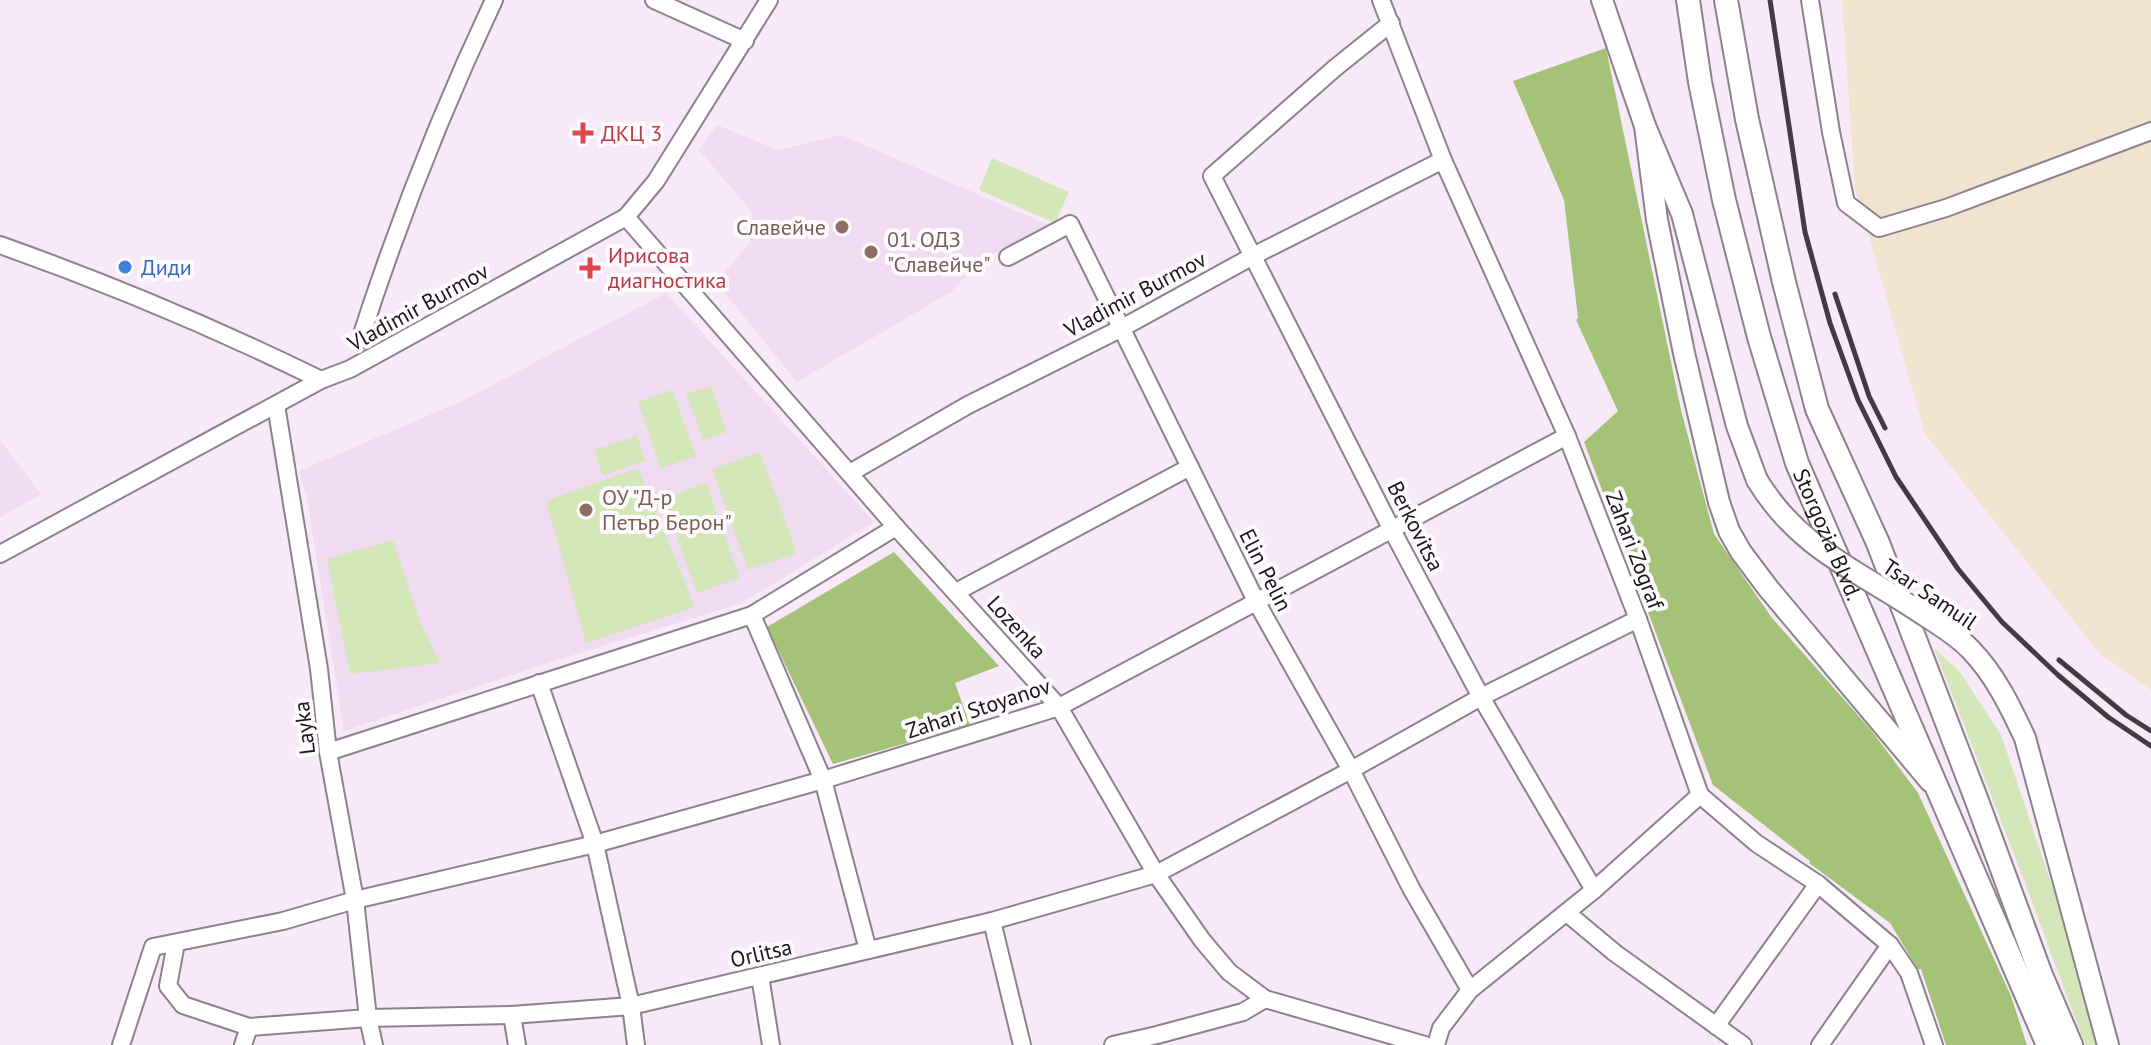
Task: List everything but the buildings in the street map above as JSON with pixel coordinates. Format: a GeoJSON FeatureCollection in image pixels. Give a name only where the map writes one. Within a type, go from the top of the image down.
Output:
{"type":"FeatureCollection","features":[{"type":"Feature","properties":{"kind":"main road","name":"Storgozia Blvd."},"geometry":{"type":"LineString","coordinates":[[1688,0],[1700,82],[1724,200],[1759,337],[1797,463],[2048,1045]]}},
{"type":"Feature","properties":{"kind":"main road","name":"Storgozia Blvd."},"geometry":{"type":"LineString","coordinates":[[1726,0],[1747,119],[1817,409],[1878,543],[2041,975],[2071,1045]]}},
{"type":"Feature","properties":{"kind":"street"},"geometry":{"type":"LineString","coordinates":[[360,340],[395,237],[494,0]]}},
{"type":"Feature","properties":{"kind":"street","name":"Vladimir Burmov"},"geometry":{"type":"LineString","coordinates":[[0,554],[321,380],[350,369],[626,217],[656,181],[769,0]]}},
{"type":"Feature","properties":{"kind":"street","name":"Zahari Zograf"},"geometry":{"type":"LineString","coordinates":[[1381,0],[1443,160],[1567,436],[1638,619],[1700,795],[1756,843],[1818,884],[1890,945],[1909,973],[1934,1045]]}},
{"type":"Feature","properties":{"kind":"street","name":"Tsar Samuil"},"geometry":{"type":"LineString","coordinates":[[1602,0],[1645,126],[1682,214],[1737,426],[1757,480],[1778,512],[1809,541],[1968,647],[1996,682],[2025,738],[2108,1045]]}},
{"type":"Feature","properties":{"kind":"street"},"geometry":{"type":"LineString","coordinates":[[1810,0],[1846,203],[1879,228],[1946,208],[2151,131]]}},
{"type":"Feature","properties":{"kind":"street"},"geometry":{"type":"LineString","coordinates":[[657,1],[745,41]]}},
{"type":"Feature","properties":{"kind":"street","name":"Berkovitsa"},"geometry":{"type":"LineString","coordinates":[[1391,23],[1212,176],[1392,530],[1481,697],[1594,890]]}},
{"type":"Feature","properties":{"kind":"street","name":"Tsar Samuil"},"geometry":{"type":"LineString","coordinates":[[1645,126],[1657,220],[1684,353],[1719,502],[1729,531],[1762,580],[1940,793]]}},
{"type":"Feature","properties":{"kind":"street","name":"Vladimir Burmov"},"geometry":{"type":"LineString","coordinates":[[850,473],[968,405],[1443,160]]}},
{"type":"Feature","properties":{"kind":"street","name":"Lozenka"},"geometry":{"type":"LineString","coordinates":[[626,217],[896,527],[1059,707],[1156,874],[1202,940],[1229,972],[1265,999],[1425,1045]]}},
{"type":"Feature","properties":{"kind":"street","name":"Elin Pelin"},"geometry":{"type":"LineString","coordinates":[[1008,257],[1070,224],[1257,603],[1351,770],[1412,890],[1470,990]]}},
{"type":"Feature","properties":{"kind":"street"},"geometry":{"type":"LineString","coordinates":[[0,245],[92,278],[258,349],[321,380]]}},
{"type":"Feature","properties":{"kind":"street","name":"Layka"},"geometry":{"type":"LineString","coordinates":[[276,405],[319,669],[328,752],[355,900],[368,1018],[374,1045]]}},
{"type":"Feature","properties":{"kind":"street","name":"Zahari Stoyanov"},"geometry":{"type":"LineString","coordinates":[[176,943],[283,921],[355,900],[595,844],[823,780],[1059,707],[1567,436]]}},
{"type":"Feature","properties":{"kind":"street"},"geometry":{"type":"LineString","coordinates":[[956,592],[1190,467]]}},
{"type":"Feature","properties":{"kind":"street"},"geometry":{"type":"LineString","coordinates":[[328,752],[752,615],[896,527]]}},
{"type":"Feature","properties":{"kind":"street"},"geometry":{"type":"LineString","coordinates":[[752,615],[823,780],[868,950]]}},
{"type":"Feature","properties":{"kind":"street","name":"Orlitsa"},"geometry":{"type":"LineString","coordinates":[[249,1027],[368,1018],[512,1015],[631,1006],[992,921],[1156,874],[1481,697],[1638,619]]}},
{"type":"Feature","properties":{"kind":"street"},"geometry":{"type":"LineString","coordinates":[[539,683],[595,844],[631,1006],[636,1045]]}},
{"type":"Feature","properties":{"kind":"street"},"geometry":{"type":"LineString","coordinates":[[1436,1045],[1441,1028],[1470,990],[1567,913],[1700,795]]}},
{"type":"Feature","properties":{"kind":"street"},"geometry":{"type":"LineString","coordinates":[[1716,1026],[1818,884]]}},
{"type":"Feature","properties":{"kind":"street"},"geometry":{"type":"LineString","coordinates":[[1567,913],[1615,953],[1743,1045]]}},
{"type":"Feature","properties":{"kind":"street"},"geometry":{"type":"LineString","coordinates":[[992,921],[1022,1045]]}},
{"type":"Feature","properties":{"kind":"street"},"geometry":{"type":"LineString","coordinates":[[120,1045],[153,947],[176,943],[168,986],[183,1005],[249,1027],[243,1045]]}},
{"type":"Feature","properties":{"kind":"street"},"geometry":{"type":"LineString","coordinates":[[1820,1045],[1890,945]]}},
{"type":"Feature","properties":{"kind":"street"},"geometry":{"type":"LineString","coordinates":[[760,976],[771,1045]]}},
{"type":"Feature","properties":{"kind":"street"},"geometry":{"type":"LineString","coordinates":[[1113,1045],[1243,1012],[1265,999]]}},
{"type":"Feature","properties":{"kind":"street"},"geometry":{"type":"LineString","coordinates":[[512,1015],[517,1045]]}},
{"type":"Feature","properties":{"kind":"shaded area"},"geometry":{"type":"Polygon","coordinates":[[[1842,0],[2151,0],[2151,690],[2100,654],[1925,434],[1855,188],[1842,0]]]}},
{"type":"Feature","properties":{"kind":"shaded area","name":"01. ОДЗ \"Славейче\""},"geometry":{"type":"Polygon","coordinates":[[[717,125],[778,150],[841,135],[1051,226],[981,260],[951,292],[797,382],[716,282],[750,243],[753,213],[699,150],[717,125]]]}},
{"type":"Feature","properties":{"kind":"shaded area","name":"ОУ \"Д-р Петър Берон\""},"geometry":{"type":"Polygon","coordinates":[[[666,293],[874,522],[742,603],[344,731],[307,498],[299,471],[464,400],[666,293]]]}},
{"type":"Feature","properties":{"kind":"shaded area"},"geometry":{"type":"Polygon","coordinates":[[[0,440],[41,494],[0,517],[0,440]]]}},
{"type":"Feature","properties":{"kind":"green space"},"geometry":{"type":"Polygon","coordinates":[[[1606,48],[1681,410],[1714,534],[1772,618],[1871,730],[1918,793],[2011,996],[2027,1045],[1946,1045],[1921,969],[1918,969],[1890,923],[1809,863],[1713,785],[1584,442],[1618,411],[1576,320],[1564,200],[1513,81],[1606,48]]]}},
{"type":"Feature","properties":{"kind":"green space"},"geometry":{"type":"Polygon","coordinates":[[[992,158],[1069,192],[1055,223],[979,190],[992,158]]]}},
{"type":"Feature","properties":{"kind":"green space"},"geometry":{"type":"Polygon","coordinates":[[[711,386],[727,432],[703,440],[686,394],[711,386]]]}},
{"type":"Feature","properties":{"kind":"green space"},"geometry":{"type":"Polygon","coordinates":[[[672,390],[696,456],[661,468],[638,402],[672,390]]]}},
{"type":"Feature","properties":{"kind":"green space"},"geometry":{"type":"Polygon","coordinates":[[[637,436],[645,461],[603,475],[594,450],[637,436]]]}},
{"type":"Feature","properties":{"kind":"green space"},"geometry":{"type":"Polygon","coordinates":[[[760,452],[797,553],[748,570],[712,469],[760,452]]]}},
{"type":"Feature","properties":{"kind":"green space"},"geometry":{"type":"Polygon","coordinates":[[[638,468],[695,607],[586,643],[546,501],[638,468]]]}},
{"type":"Feature","properties":{"kind":"green space"},"geometry":{"type":"Polygon","coordinates":[[[706,483],[740,578],[697,593],[663,499],[706,483]]]}},
{"type":"Feature","properties":{"kind":"green space"},"geometry":{"type":"Polygon","coordinates":[[[393,540],[420,621],[440,663],[350,674],[327,559],[393,540]]]}},
{"type":"Feature","properties":{"kind":"green space"},"geometry":{"type":"Polygon","coordinates":[[[894,552],[999,666],[955,683],[970,725],[833,764],[767,627],[894,552]]]}},
{"type":"Feature","properties":{"kind":"green space"},"geometry":{"type":"Polygon","coordinates":[[[1934,648],[1960,672],[2001,735],[2068,933],[2100,1045],[2085,1045],[1934,648]]]}},
{"type":"Feature","properties":{"kind":"railway"},"geometry":{"type":"LineString","coordinates":[[1770,0],[1805,232],[1830,323],[1858,400],[1896,477],[1958,569],[2002,622],[2108,717],[2151,746]]}},
{"type":"Feature","properties":{"kind":"railway"},"geometry":{"type":"LineString","coordinates":[[1835,294],[1869,396],[1885,428]]}},
{"type":"Feature","properties":{"kind":"railway"},"geometry":{"type":"LineString","coordinates":[[2059,660],[2126,715],[2151,731]]}},
{"type":"Feature","properties":{"kind":"place","name":"ДКЦ 3"},"geometry":{"type":"Point","coordinates":[583,133]}},
{"type":"Feature","properties":{"kind":"place","name":"Славейче"},"geometry":{"type":"Point","coordinates":[842,227]}},
{"type":"Feature","properties":{"kind":"place","name":"01. ОДЗ \"Славейче\""},"geometry":{"type":"Point","coordinates":[871,252]}},
{"type":"Feature","properties":{"kind":"place","name":"Диди"},"geometry":{"type":"Point","coordinates":[125,267]}},
{"type":"Feature","properties":{"kind":"place","name":"Ирисова диагностика"},"geometry":{"type":"Point","coordinates":[590,268]}},
{"type":"Feature","properties":{"kind":"place","name":"ОУ \"Д-р Петър Берон\""},"geometry":{"type":"Point","coordinates":[586,510]}}]}
